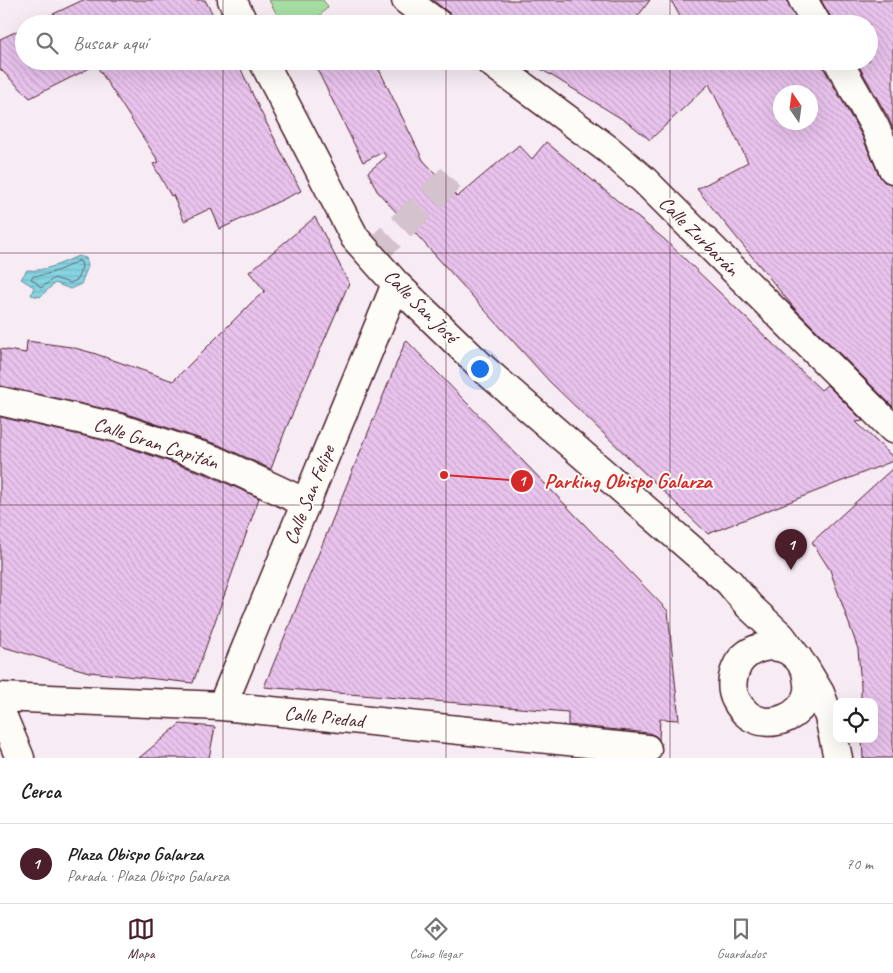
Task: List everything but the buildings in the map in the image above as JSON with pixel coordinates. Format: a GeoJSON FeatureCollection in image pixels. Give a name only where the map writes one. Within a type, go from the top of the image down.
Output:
{"type":"FeatureCollection","features":[{"type":"Feature","properties":{"kind":"street"},"geometry":{"type":"LineString","coordinates":[[232,0],[240,15]]}},
{"type":"Feature","properties":{"kind":"street"},"geometry":{"type":"LineString","coordinates":[[406,0],[426,15]]}},
{"type":"Feature","properties":{"kind":"street"},"geometry":{"type":"LineString","coordinates":[[804,0],[812,15]]}},
{"type":"Feature","properties":{"kind":"street","name":"Calle San José"},"geometry":{"type":"LineString","coordinates":[[268,70],[355,238],[396,284],[484,369],[729,582],[749,606],[781,636],[820,693],[828,716],[838,758]]}},
{"type":"Feature","properties":{"kind":"street","name":"Calle Zurbarán"},"geometry":{"type":"LineString","coordinates":[[501,70],[610,150],[644,180],[893,429]]}},
{"type":"Feature","properties":{"kind":"street"},"geometry":{"type":"LineString","coordinates":[[843,70],[875,127],[893,169]]}},
{"type":"Feature","properties":{"kind":"street","name":"Calle San Felipe"},"geometry":{"type":"LineString","coordinates":[[222,706],[396,284]]}},
{"type":"Feature","properties":{"kind":"street","name":"Calle Gran Capitán"},"geometry":{"type":"LineString","coordinates":[[0,401],[119,428],[214,460],[306,503]]}},
{"type":"Feature","properties":{"kind":"street","name":"Calle Piedad"},"geometry":{"type":"LineString","coordinates":[[0,697],[222,706],[646,749]]}},
{"type":"Feature","properties":{"kind":"street"},"geometry":{"type":"LineString","coordinates":[[0,710],[20,758]]}},
{"type":"Feature","properties":{"kind":"green space"},"geometry":{"type":"Polygon","coordinates":[[[269,0],[323,0],[328,7],[320,15],[277,15],[269,0]]]}},
{"type":"Feature","properties":{"kind":"water"},"geometry":{"type":"Polygon","coordinates":[[[78,256],[86,258],[88,266],[81,284],[70,289],[55,283],[40,297],[31,295],[34,287],[21,279],[27,270],[46,268],[78,256]]]}},
{"type":"Feature","properties":{"kind":"tunnel"},"geometry":{"type":"LineString","coordinates":[[371,256],[457,172]]}},
{"type":"Feature","properties":{"kind":"place","name":"Parking Obispo Galarza"},"geometry":{"type":"Point","coordinates":[444,475]}},
{"type":"Feature","properties":{"kind":"place","name":"Plaza Obispo Galarza"},"geometry":{"type":"Point","coordinates":[791,570]}}]}
